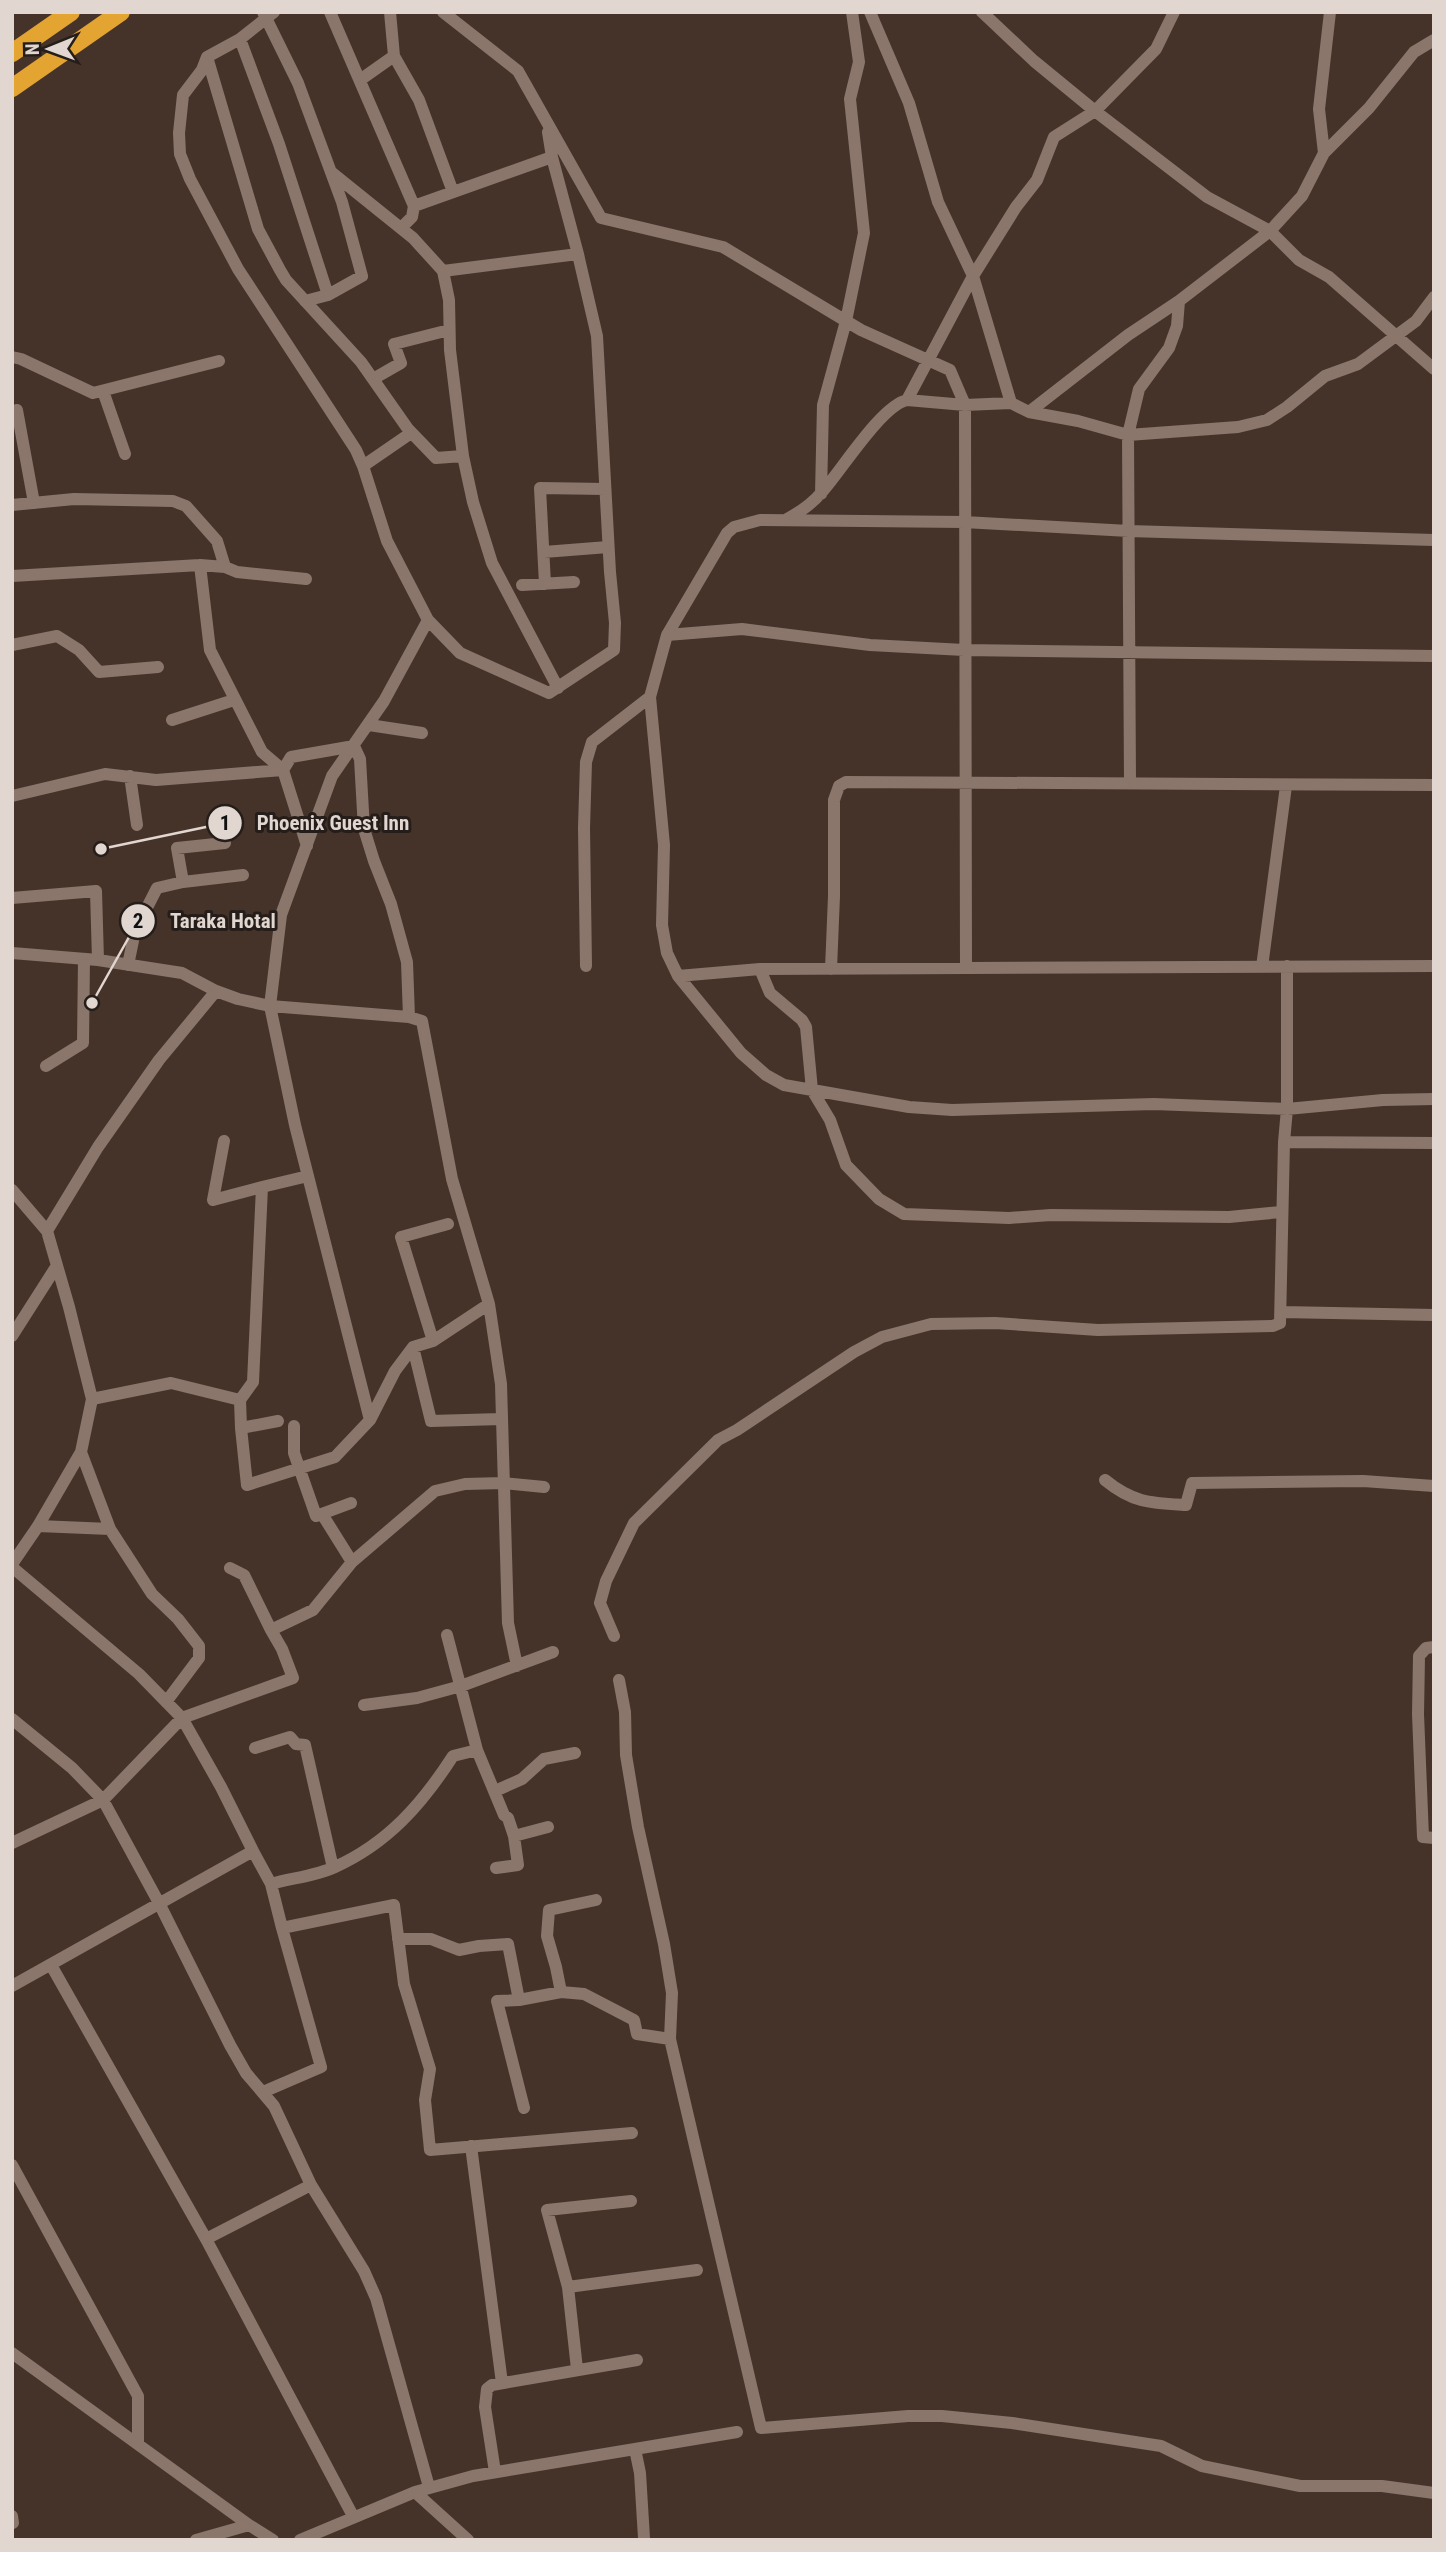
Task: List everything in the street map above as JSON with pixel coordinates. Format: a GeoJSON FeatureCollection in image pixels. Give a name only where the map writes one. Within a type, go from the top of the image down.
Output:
{"type":"FeatureCollection","features":[{"type":"Feature","properties":{"kind":"highway"},"geometry":{"type":"LineString","coordinates":[[12,88],[121,12]]}},
{"type":"Feature","properties":{"kind":"highway"},"geometry":{"type":"LineString","coordinates":[[12,53],[67,13]]}},
{"type":"Feature","properties":{"kind":"street"},"geometry":{"type":"LineString","coordinates":[[330,12],[414,206],[412,217],[401,228]]}},
{"type":"Feature","properties":{"kind":"street"},"geometry":{"type":"LineString","coordinates":[[390,12],[394,56],[419,100],[453,192]]}},
{"type":"Feature","properties":{"kind":"street"},"geometry":{"type":"LineString","coordinates":[[443,12],[518,71],[601,218],[723,247],[860,330],[950,370],[965,405],[966,968]]}},
{"type":"Feature","properties":{"kind":"street"},"geometry":{"type":"LineString","coordinates":[[821,494],[823,405],[846,321],[864,233],[850,99],[859,62],[852,12]]}},
{"type":"Feature","properties":{"kind":"street"},"geometry":{"type":"LineString","coordinates":[[870,12],[909,103],[939,202],[973,276],[1011,403]]}},
{"type":"Feature","properties":{"kind":"street"},"geometry":{"type":"LineString","coordinates":[[982,12],[1034,61],[1095,111],[1207,197],[1270,231],[1299,260],[1329,277],[1434,369]]}},
{"type":"Feature","properties":{"kind":"street"},"geometry":{"type":"LineString","coordinates":[[907,400],[973,276],[1016,207],[1037,180],[1055,137],[1095,111],[1156,49],[1174,12]]}},
{"type":"Feature","properties":{"kind":"street"},"geometry":{"type":"LineString","coordinates":[[1324,153],[1319,109],[1330,12]]}},
{"type":"Feature","properties":{"kind":"street"},"geometry":{"type":"LineString","coordinates":[[305,301],[328,295],[362,276],[342,202],[298,83],[268,14],[240,39],[206,57],[202,70],[183,95],[178,133],[180,154],[190,179],[238,269],[356,450],[387,541],[428,620],[460,653],[550,693],[614,650],[615,623],[608,547],[597,335],[552,157],[547,124]]}},
{"type":"Feature","properties":{"kind":"street"},"geometry":{"type":"LineString","coordinates":[[240,39],[279,144],[328,295]]}},
{"type":"Feature","properties":{"kind":"street"},"geometry":{"type":"LineString","coordinates":[[1029,412],[1128,335],[1179,301],[1270,231],[1302,196],[1324,153],[1369,108],[1414,52],[1434,40]]}},
{"type":"Feature","properties":{"kind":"street"},"geometry":{"type":"LineString","coordinates":[[360,80],[394,56]]}},
{"type":"Feature","properties":{"kind":"street"},"geometry":{"type":"LineString","coordinates":[[206,57],[258,229],[286,280],[361,362],[411,433],[436,458],[463,456]]}},
{"type":"Feature","properties":{"kind":"street"},"geometry":{"type":"LineString","coordinates":[[414,206],[552,157]]}},
{"type":"Feature","properties":{"kind":"street"},"geometry":{"type":"LineString","coordinates":[[331,172],[413,238],[443,271],[449,300],[449,330],[463,456],[473,502],[492,563],[558,688]]}},
{"type":"Feature","properties":{"kind":"street"},"geometry":{"type":"LineString","coordinates":[[443,271],[578,254]]}},
{"type":"Feature","properties":{"kind":"street"},"geometry":{"type":"LineString","coordinates":[[787,519],[821,494],[883,417],[900,402],[907,400],[965,405],[1011,403],[1029,412],[1078,421],[1128,435],[1238,427],[1267,420],[1325,376],[1358,364],[1416,321],[1434,297]]}},
{"type":"Feature","properties":{"kind":"street"},"geometry":{"type":"LineString","coordinates":[[1130,783],[1128,435],[1139,389],[1169,348],[1177,326],[1179,301]]}},
{"type":"Feature","properties":{"kind":"street"},"geometry":{"type":"LineString","coordinates":[[373,379],[401,363],[394,344],[449,330]]}},
{"type":"Feature","properties":{"kind":"street"},"geometry":{"type":"LineString","coordinates":[[12,357],[93,393],[219,361]]}},
{"type":"Feature","properties":{"kind":"street"},"geometry":{"type":"LineString","coordinates":[[103,391],[125,454]]}},
{"type":"Feature","properties":{"kind":"street"},"geometry":{"type":"LineString","coordinates":[[18,410],[34,503]]}},
{"type":"Feature","properties":{"kind":"street"},"geometry":{"type":"LineString","coordinates":[[363,466],[411,433]]}},
{"type":"Feature","properties":{"kind":"street"},"geometry":{"type":"LineString","coordinates":[[545,584],[540,488],[605,489]]}},
{"type":"Feature","properties":{"kind":"street"},"geometry":{"type":"LineString","coordinates":[[12,505],[74,499],[173,501],[186,506],[217,541],[225,567]]}},
{"type":"Feature","properties":{"kind":"street"},"geometry":{"type":"LineString","coordinates":[[1434,540],[1129,531],[964,522],[787,519],[747,522],[727,533],[667,635],[650,696],[664,845],[661,899],[663,941],[678,976],[741,1053],[766,1075],[784,1085],[909,1107],[952,1110],[1141,1104],[1287,1109],[1384,1100],[1434,1100]]}},
{"type":"Feature","properties":{"kind":"street"},"geometry":{"type":"LineString","coordinates":[[544,552],[608,547]]}},
{"type":"Feature","properties":{"kind":"street"},"geometry":{"type":"LineString","coordinates":[[200,565],[210,650],[262,752],[283,770],[307,846]]}},
{"type":"Feature","properties":{"kind":"street"},"geometry":{"type":"LineString","coordinates":[[12,576],[200,565],[306,579]]}},
{"type":"Feature","properties":{"kind":"street"},"geometry":{"type":"LineString","coordinates":[[522,585],[574,582]]}},
{"type":"Feature","properties":{"kind":"street"},"geometry":{"type":"LineString","coordinates":[[370,1420],[295,1125],[271,1006],[281,915],[332,776],[369,725],[428,620]]}},
{"type":"Feature","properties":{"kind":"street"},"geometry":{"type":"LineString","coordinates":[[667,635],[742,629],[870,645],[964,650],[1434,656]]}},
{"type":"Feature","properties":{"kind":"street"},"geometry":{"type":"LineString","coordinates":[[12,645],[57,636],[79,650],[99,672],[158,667]]}},
{"type":"Feature","properties":{"kind":"street"},"geometry":{"type":"LineString","coordinates":[[586,966],[586,762],[593,742],[650,696]]}},
{"type":"Feature","properties":{"kind":"street"},"geometry":{"type":"LineString","coordinates":[[172,720],[234,700]]}},
{"type":"Feature","properties":{"kind":"street"},"geometry":{"type":"LineString","coordinates":[[369,725],[422,733]]}},
{"type":"Feature","properties":{"kind":"street"},"geometry":{"type":"LineString","coordinates":[[283,770],[291,757],[354,746]]}},
{"type":"Feature","properties":{"kind":"street"},"geometry":{"type":"LineString","coordinates":[[354,746],[360,759],[364,829],[391,904],[407,962],[409,1017]]}},
{"type":"Feature","properties":{"kind":"street"},"geometry":{"type":"LineString","coordinates":[[12,796],[105,774],[156,780],[283,770]]}},
{"type":"Feature","properties":{"kind":"street"},"geometry":{"type":"LineString","coordinates":[[130,776],[137,825]]}},
{"type":"Feature","properties":{"kind":"street"},"geometry":{"type":"LineString","coordinates":[[831,969],[834,800],[839,786],[846,782],[1434,785]]}},
{"type":"Feature","properties":{"kind":"street"},"geometry":{"type":"LineString","coordinates":[[1262,967],[1286,786]]}},
{"type":"Feature","properties":{"kind":"street"},"geometry":{"type":"LineString","coordinates":[[183,882],[177,848],[225,843]]}},
{"type":"Feature","properties":{"kind":"street"},"geometry":{"type":"LineString","coordinates":[[128,965],[135,931],[157,888],[243,875]]}},
{"type":"Feature","properties":{"kind":"street"},"geometry":{"type":"LineString","coordinates":[[12,898],[96,891],[98,960]]}},
{"type":"Feature","properties":{"kind":"street"},"geometry":{"type":"LineString","coordinates":[[12,953],[98,960],[183,973],[216,991],[271,1006],[409,1017],[422,1021],[452,1179],[489,1304],[501,1384],[508,1623],[517,1666]]}},
{"type":"Feature","properties":{"kind":"street"},"geometry":{"type":"LineString","coordinates":[[46,1066],[83,1043],[84,959]]}},
{"type":"Feature","properties":{"kind":"street"},"geometry":{"type":"LineString","coordinates":[[614,1636],[600,1603],[606,1581],[634,1523],[718,1440],[854,1352],[882,1337],[952,1322],[1098,1330],[1273,1326],[1280,1323],[1281,1212],[1287,1109],[1287,966]]}},
{"type":"Feature","properties":{"kind":"street"},"geometry":{"type":"LineString","coordinates":[[678,976],[760,970],[831,969],[1434,966]]}},
{"type":"Feature","properties":{"kind":"street"},"geometry":{"type":"LineString","coordinates":[[760,970],[769,993],[802,1020],[806,1027],[812,1090],[830,1120],[846,1165],[879,1199],[904,1214],[1009,1218],[1051,1214],[1229,1217],[1281,1212]]}},
{"type":"Feature","properties":{"kind":"street"},"geometry":{"type":"LineString","coordinates":[[47,1231],[98,1147],[159,1060],[216,991]]}},
{"type":"Feature","properties":{"kind":"street"},"geometry":{"type":"LineString","coordinates":[[224,1141],[213,1200],[308,1176]]}},
{"type":"Feature","properties":{"kind":"street"},"geometry":{"type":"LineString","coordinates":[[1284,1142],[1434,1143]]}},
{"type":"Feature","properties":{"kind":"street"},"geometry":{"type":"LineString","coordinates":[[262,1187],[253,1382],[240,1400],[247,1485],[335,1457],[370,1420],[395,1371],[413,1347],[433,1341],[489,1304]]}},
{"type":"Feature","properties":{"kind":"street"},"geometry":{"type":"LineString","coordinates":[[12,1190],[47,1231],[92,1399],[81,1452],[38,1527],[12,1565],[139,1674],[182,1718],[222,1787],[271,1884],[321,2067],[263,2092]]}},
{"type":"Feature","properties":{"kind":"street"},"geometry":{"type":"LineString","coordinates":[[433,1341],[401,1237],[448,1224]]}},
{"type":"Feature","properties":{"kind":"street"},"geometry":{"type":"LineString","coordinates":[[12,1336],[56,1267]]}},
{"type":"Feature","properties":{"kind":"street"},"geometry":{"type":"LineString","coordinates":[[1282,1312],[1434,1315]]}},
{"type":"Feature","properties":{"kind":"street"},"geometry":{"type":"LineString","coordinates":[[413,1347],[431,1421],[501,1419]]}},
{"type":"Feature","properties":{"kind":"street"},"geometry":{"type":"LineString","coordinates":[[92,1399],[171,1383],[240,1400]]}},
{"type":"Feature","properties":{"kind":"street"},"geometry":{"type":"LineString","coordinates":[[241,1428],[278,1421]]}},
{"type":"Feature","properties":{"kind":"street"},"geometry":{"type":"LineString","coordinates":[[294,1426],[295,1453],[316,1516],[351,1503]]}},
{"type":"Feature","properties":{"kind":"street"},"geometry":{"type":"LineString","coordinates":[[81,1452],[110,1529],[152,1594],[178,1619],[199,1646],[199,1658],[166,1702]]}},
{"type":"Feature","properties":{"kind":"street"},"geometry":{"type":"LineString","coordinates":[[1105,1480],[1121,1494],[1144,1502],[1186,1505],[1192,1482],[1363,1481],[1434,1486]]}},
{"type":"Feature","properties":{"kind":"street"},"geometry":{"type":"LineString","coordinates":[[271,1630],[313,1610],[352,1562],[436,1491],[465,1484],[503,1483],[544,1487]]}},
{"type":"Feature","properties":{"kind":"street"},"geometry":{"type":"LineString","coordinates":[[322,1514],[352,1562]]}},
{"type":"Feature","properties":{"kind":"street"},"geometry":{"type":"LineString","coordinates":[[38,1527],[110,1529]]}},
{"type":"Feature","properties":{"kind":"street"},"geometry":{"type":"LineString","coordinates":[[12,1843],[103,1800],[182,1718],[293,1678],[282,1649],[244,1575],[230,1568]]}},
{"type":"Feature","properties":{"kind":"street"},"geometry":{"type":"LineString","coordinates":[[446,1634],[477,1750],[514,1836],[518,1865],[496,1868]]}},
{"type":"Feature","properties":{"kind":"street"},"geometry":{"type":"LineString","coordinates":[[1434,1647],[1426,1648],[1419,1656],[1418,1714],[1423,1837],[1434,1838]]}},
{"type":"Feature","properties":{"kind":"street"},"geometry":{"type":"LineString","coordinates":[[364,1705],[417,1698],[461,1686],[553,1652]]}},
{"type":"Feature","properties":{"kind":"street"},"geometry":{"type":"LineString","coordinates":[[619,1680],[625,1712],[626,1755],[638,1827],[672,1993],[670,2039],[761,2428],[908,2416],[942,2416],[1012,2423],[1161,2446],[1202,2466],[1300,2486],[1382,2486],[1434,2493]]}},
{"type":"Feature","properties":{"kind":"street"},"geometry":{"type":"LineString","coordinates":[[12,1719],[72,1768],[103,1800],[159,1903],[230,2045],[246,2073],[274,2106],[311,2185],[364,2272],[376,2298],[429,2487]]}},
{"type":"Feature","properties":{"kind":"street"},"geometry":{"type":"LineString","coordinates":[[255,1748],[289,1737],[296,1744],[305,1745],[333,1868]]}},
{"type":"Feature","properties":{"kind":"street"},"geometry":{"type":"LineString","coordinates":[[271,1884],[333,1868],[384,1840],[432,1789],[453,1756],[477,1750]]}},
{"type":"Feature","properties":{"kind":"street"},"geometry":{"type":"LineString","coordinates":[[495,1791],[522,1779],[544,1759],[575,1753]]}},
{"type":"Feature","properties":{"kind":"street"},"geometry":{"type":"LineString","coordinates":[[514,1836],[548,1827]]}},
{"type":"Feature","properties":{"kind":"street"},"geometry":{"type":"LineString","coordinates":[[12,1986],[253,1851]]}},
{"type":"Feature","properties":{"kind":"street"},"geometry":{"type":"LineString","coordinates":[[561,1992],[547,1936],[549,1910],[596,1900]]}},
{"type":"Feature","properties":{"kind":"street"},"geometry":{"type":"LineString","coordinates":[[282,1928],[394,1905],[404,1984],[430,2070],[425,2100],[430,2150],[632,2133]]}},
{"type":"Feature","properties":{"kind":"street"},"geometry":{"type":"LineString","coordinates":[[398,1939],[431,1939],[459,1950],[508,1944],[519,2000]]}},
{"type":"Feature","properties":{"kind":"street"},"geometry":{"type":"LineString","coordinates":[[51,1965],[206,2239],[353,2516]]}},
{"type":"Feature","properties":{"kind":"street"},"geometry":{"type":"LineString","coordinates":[[524,2108],[497,2001],[561,1992],[584,1994],[634,2020],[637,2034],[640,2036],[670,2039]]}},
{"type":"Feature","properties":{"kind":"street"},"geometry":{"type":"LineString","coordinates":[[471,2146],[502,2383]]}},
{"type":"Feature","properties":{"kind":"street"},"geometry":{"type":"LineString","coordinates":[[12,2165],[138,2396],[138,2442]]}},
{"type":"Feature","properties":{"kind":"street"},"geometry":{"type":"LineString","coordinates":[[206,2239],[311,2185]]}},
{"type":"Feature","properties":{"kind":"street"},"geometry":{"type":"LineString","coordinates":[[577,2369],[568,2287],[547,2210],[631,2201]]}},
{"type":"Feature","properties":{"kind":"street"},"geometry":{"type":"LineString","coordinates":[[568,2287],[697,2270]]}},
{"type":"Feature","properties":{"kind":"street"},"geometry":{"type":"LineString","coordinates":[[12,2353],[273,2540]]}},
{"type":"Feature","properties":{"kind":"street"},"geometry":{"type":"LineString","coordinates":[[495,2472],[486,2396],[487,2389],[492,2385],[636,2360]]}},
{"type":"Feature","properties":{"kind":"street"},"geometry":{"type":"LineString","coordinates":[[300,2540],[429,2487],[495,2472],[737,2432]]}},
{"type":"Feature","properties":{"kind":"street"},"geometry":{"type":"LineString","coordinates":[[635,2449],[640,2473],[645,2538]]}},
{"type":"Feature","properties":{"kind":"street"},"geometry":{"type":"LineString","coordinates":[[415,2492],[468,2540]]}},
{"type":"Feature","properties":{"kind":"street"},"geometry":{"type":"LineString","coordinates":[[196,2540],[249,2525]]}},
{"type":"Feature","properties":{"kind":"place","name":"Phoenix Guest Inn"},"geometry":{"type":"Point","coordinates":[101,849]}},
{"type":"Feature","properties":{"kind":"place","name":"Taraka Hotal"},"geometry":{"type":"Point","coordinates":[92,1003]}}]}
